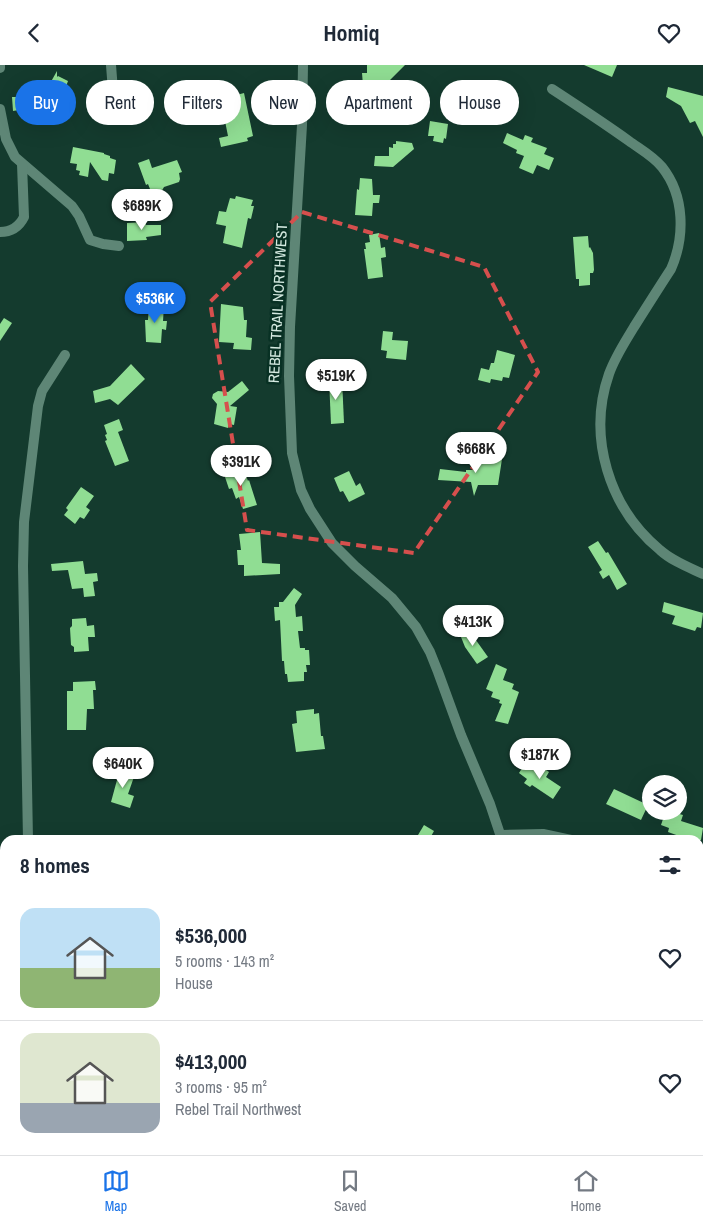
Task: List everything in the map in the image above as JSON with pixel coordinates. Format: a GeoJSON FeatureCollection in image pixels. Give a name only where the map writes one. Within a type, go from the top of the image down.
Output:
{"type":"FeatureCollection","features":[{"type":"Feature","properties":{"kind":"street"},"geometry":{"type":"LineString","coordinates":[[111,65],[112,80]]}},
{"type":"Feature","properties":{"kind":"street","name":"REBEL TRAIL NORTHWEST"},"geometry":{"type":"LineString","coordinates":[[303,65],[302,125],[290,327],[289,376],[292,453],[301,490],[310,509],[332,543],[392,598],[416,627],[438,672],[501,835]]}},
{"type":"Feature","properties":{"kind":"street"},"geometry":{"type":"LineString","coordinates":[[552,89],[597,118],[654,159],[669,177],[675,189],[680,215],[680,233],[674,260],[617,355],[608,375],[601,425],[603,454],[617,498],[642,534],[660,551],[684,566],[703,573]]}},
{"type":"Feature","properties":{"kind":"street"},"geometry":{"type":"LineString","coordinates":[[0,109],[10,149],[14,157],[72,206],[79,216],[90,240],[97,243],[119,246]]}},
{"type":"Feature","properties":{"kind":"street"},"geometry":{"type":"LineString","coordinates":[[0,232],[15,229],[24,217],[22,164]]}},
{"type":"Feature","properties":{"kind":"street"},"geometry":{"type":"LineString","coordinates":[[28,835],[22,566],[24,522],[38,406],[42,391],[65,355]]}},
{"type":"Feature","properties":{"kind":"street"},"geometry":{"type":"LineString","coordinates":[[529,835],[548,835]]}},
{"type":"Feature","properties":{"kind":"highlighted area"},"geometry":{"type":"Polygon","coordinates":[[[302,212],[484,267],[538,372],[414,553],[247,530],[210,302],[302,212]]]}},
{"type":"Feature","properties":{"kind":"building"},"geometry":{"type":"Polygon","coordinates":[[[367,65],[405,65],[390,80],[363,80],[362,73],[367,73],[367,65]]]}},
{"type":"Feature","properties":{"kind":"building"},"geometry":{"type":"Polygon","coordinates":[[[584,65],[617,65],[612,77],[584,65]]]}},
{"type":"Feature","properties":{"kind":"building"},"geometry":{"type":"Polygon","coordinates":[[[57,71],[57,77],[66,80],[52,80],[57,71]]]}},
{"type":"Feature","properties":{"kind":"building"},"geometry":{"type":"Polygon","coordinates":[[[668,87],[703,96],[703,137],[695,121],[690,123],[681,106],[666,97],[668,87]]]}},
{"type":"Feature","properties":{"kind":"building"},"geometry":{"type":"Polygon","coordinates":[[[244,93],[253,136],[247,138],[248,141],[221,147],[219,138],[228,136],[226,125],[241,125],[241,94],[244,93]]]}},
{"type":"Feature","properties":{"kind":"building"},"geometry":{"type":"Polygon","coordinates":[[[12,97],[15,97],[15,111],[13,111],[12,97]]]}},
{"type":"Feature","properties":{"kind":"building"},"geometry":{"type":"Polygon","coordinates":[[[430,121],[440,123],[440,125],[448,125],[446,139],[444,138],[443,143],[433,141],[434,136],[428,136],[430,121]]]}},
{"type":"Feature","properties":{"kind":"building"},"geometry":{"type":"Polygon","coordinates":[[[507,133],[523,140],[525,135],[533,138],[531,142],[547,148],[544,154],[554,158],[549,170],[537,165],[533,174],[519,168],[524,156],[516,153],[517,150],[503,143],[507,133]]]}},
{"type":"Feature","properties":{"kind":"building"},"geometry":{"type":"Polygon","coordinates":[[[396,141],[412,143],[414,149],[393,167],[374,166],[375,156],[389,156],[389,147],[393,148],[393,144],[396,144],[396,141]]]}},
{"type":"Feature","properties":{"kind":"building"},"geometry":{"type":"Polygon","coordinates":[[[73,147],[110,156],[110,158],[116,160],[114,174],[109,173],[108,181],[102,180],[90,162],[88,177],[79,175],[80,171],[76,170],[77,164],[70,163],[73,147]]]}},
{"type":"Feature","properties":{"kind":"building"},"geometry":{"type":"Polygon","coordinates":[[[149,159],[152,168],[177,160],[182,172],[179,173],[179,182],[164,187],[160,194],[150,189],[148,184],[146,185],[138,163],[149,159]]]}},
{"type":"Feature","properties":{"kind":"building"},"geometry":{"type":"Polygon","coordinates":[[[360,178],[372,179],[373,195],[380,195],[379,203],[373,203],[372,216],[355,215],[360,178]]]}},
{"type":"Feature","properties":{"kind":"building"},"geometry":{"type":"Polygon","coordinates":[[[236,196],[253,200],[251,206],[254,206],[251,219],[248,218],[242,248],[223,243],[226,226],[216,224],[219,211],[226,212],[230,198],[235,199],[236,196]]]}},
{"type":"Feature","properties":{"kind":"building"},"geometry":{"type":"Polygon","coordinates":[[[146,222],[146,225],[161,225],[161,235],[146,237],[147,240],[127,241],[127,223],[146,222]]]}},
{"type":"Feature","properties":{"kind":"building"},"geometry":{"type":"Polygon","coordinates":[[[379,233],[381,248],[385,247],[386,257],[381,258],[383,277],[368,279],[365,243],[370,242],[369,235],[379,233]]]}},
{"type":"Feature","properties":{"kind":"building"},"geometry":{"type":"Polygon","coordinates":[[[588,236],[589,248],[593,253],[594,270],[593,273],[590,273],[590,285],[579,286],[579,279],[576,279],[573,237],[588,236]]]}},
{"type":"Feature","properties":{"kind":"building"},"geometry":{"type":"Polygon","coordinates":[[[221,304],[243,307],[244,320],[247,320],[246,337],[252,338],[251,350],[233,349],[234,343],[219,342],[221,304]]]}},
{"type":"Feature","properties":{"kind":"building"},"geometry":{"type":"Polygon","coordinates":[[[149,305],[164,306],[163,321],[167,321],[166,330],[162,329],[161,343],[146,342],[145,320],[148,320],[149,305]]]}},
{"type":"Feature","properties":{"kind":"building"},"geometry":{"type":"Polygon","coordinates":[[[4,318],[12,323],[0,341],[0,324],[4,318]]]}},
{"type":"Feature","properties":{"kind":"building"},"geometry":{"type":"Polygon","coordinates":[[[383,331],[393,332],[392,340],[408,341],[406,360],[386,358],[387,351],[381,350],[383,331]]]}},
{"type":"Feature","properties":{"kind":"building"},"geometry":{"type":"Polygon","coordinates":[[[497,350],[515,355],[509,378],[503,377],[502,381],[491,379],[490,383],[478,380],[481,368],[489,370],[491,363],[494,363],[497,350]]]}},
{"type":"Feature","properties":{"kind":"building"},"geometry":{"type":"Polygon","coordinates":[[[131,364],[145,379],[118,405],[110,399],[95,403],[93,391],[110,386],[131,364]]]}},
{"type":"Feature","properties":{"kind":"building"},"geometry":{"type":"Polygon","coordinates":[[[329,379],[342,379],[344,423],[331,424],[329,379]]]}},
{"type":"Feature","properties":{"kind":"building"},"geometry":{"type":"Polygon","coordinates":[[[242,381],[249,390],[230,406],[237,407],[234,425],[229,424],[228,428],[214,424],[217,404],[212,398],[213,394],[218,391],[228,392],[242,381]]]}},
{"type":"Feature","properties":{"kind":"building"},"geometry":{"type":"Polygon","coordinates":[[[119,419],[123,430],[118,432],[129,461],[115,466],[105,441],[107,440],[105,435],[107,434],[104,425],[119,419]]]}},
{"type":"Feature","properties":{"kind":"building"},"geometry":{"type":"Polygon","coordinates":[[[481,457],[502,459],[498,485],[478,485],[474,496],[471,482],[438,480],[440,469],[466,472],[466,470],[472,470],[473,465],[480,465],[481,457]]]}},
{"type":"Feature","properties":{"kind":"building"},"geometry":{"type":"Polygon","coordinates":[[[243,467],[257,505],[243,509],[239,497],[236,499],[232,488],[229,489],[224,474],[243,467]]]}},
{"type":"Feature","properties":{"kind":"building"},"geometry":{"type":"Polygon","coordinates":[[[349,471],[356,486],[360,483],[365,494],[349,502],[343,491],[340,492],[334,478],[349,471]]]}},
{"type":"Feature","properties":{"kind":"building"},"geometry":{"type":"Polygon","coordinates":[[[81,487],[94,496],[86,507],[90,510],[84,519],[80,517],[75,524],[64,515],[68,510],[66,508],[81,487]]]}},
{"type":"Feature","properties":{"kind":"building"},"geometry":{"type":"Polygon","coordinates":[[[260,532],[262,563],[280,564],[280,574],[244,576],[244,565],[238,565],[237,550],[241,550],[239,534],[260,532]]]}},
{"type":"Feature","properties":{"kind":"building"},"geometry":{"type":"Polygon","coordinates":[[[598,541],[606,553],[608,552],[627,584],[617,590],[609,575],[603,579],[599,572],[602,570],[588,547],[598,541]]]}},
{"type":"Feature","properties":{"kind":"building"},"geometry":{"type":"Polygon","coordinates":[[[83,561],[85,574],[97,573],[98,581],[93,582],[95,596],[84,597],[83,588],[72,589],[68,570],[52,571],[51,564],[83,561]]]}},
{"type":"Feature","properties":{"kind":"building"},"geometry":{"type":"Polygon","coordinates":[[[294,588],[302,594],[295,605],[296,617],[302,616],[303,631],[298,631],[300,648],[309,650],[310,665],[306,665],[307,672],[304,672],[304,681],[288,682],[284,661],[282,661],[280,620],[275,621],[274,607],[279,607],[279,602],[283,602],[294,588]]]}},
{"type":"Feature","properties":{"kind":"building"},"geometry":{"type":"Polygon","coordinates":[[[664,602],[703,613],[701,628],[697,627],[695,631],[672,624],[675,616],[662,612],[664,602]]]}},
{"type":"Feature","properties":{"kind":"building"},"geometry":{"type":"Polygon","coordinates":[[[86,618],[87,626],[94,625],[95,637],[88,637],[89,651],[74,652],[74,647],[71,645],[70,628],[72,626],[72,619],[86,618]]]}},
{"type":"Feature","properties":{"kind":"building"},"geometry":{"type":"Polygon","coordinates":[[[468,629],[488,657],[477,664],[465,647],[459,632],[468,629]]]}},
{"type":"Feature","properties":{"kind":"building"},"geometry":{"type":"Polygon","coordinates":[[[496,664],[507,669],[503,680],[514,684],[512,689],[519,692],[508,724],[495,721],[502,704],[499,703],[500,700],[491,697],[493,692],[486,689],[496,664]]]}},
{"type":"Feature","properties":{"kind":"building"},"geometry":{"type":"Polygon","coordinates":[[[95,681],[96,690],[93,690],[94,709],[87,709],[86,730],[67,730],[67,691],[73,691],[73,682],[95,681]]]}},
{"type":"Feature","properties":{"kind":"building"},"geometry":{"type":"Polygon","coordinates":[[[314,709],[314,714],[319,713],[321,736],[323,736],[325,749],[296,752],[292,724],[297,723],[296,711],[314,709]]]}},
{"type":"Feature","properties":{"kind":"building"},"geometry":{"type":"Polygon","coordinates":[[[526,762],[538,770],[541,766],[549,772],[546,777],[561,787],[553,799],[532,785],[530,787],[524,783],[527,779],[519,773],[526,762]]]}},
{"type":"Feature","properties":{"kind":"building"},"geometry":{"type":"Polygon","coordinates":[[[120,769],[135,774],[128,794],[134,796],[130,808],[111,802],[120,769]]]}},
{"type":"Feature","properties":{"kind":"building"},"geometry":{"type":"Polygon","coordinates":[[[614,789],[642,802],[642,818],[641,820],[606,804],[614,789]]]}},
{"type":"Feature","properties":{"kind":"building"},"geometry":{"type":"Polygon","coordinates":[[[663,820],[681,820],[703,828],[702,835],[676,835],[668,832],[669,828],[661,825],[663,820]]]}},
{"type":"Feature","properties":{"kind":"building"},"geometry":{"type":"Polygon","coordinates":[[[424,825],[434,831],[432,835],[418,835],[424,825]]]}}]}
